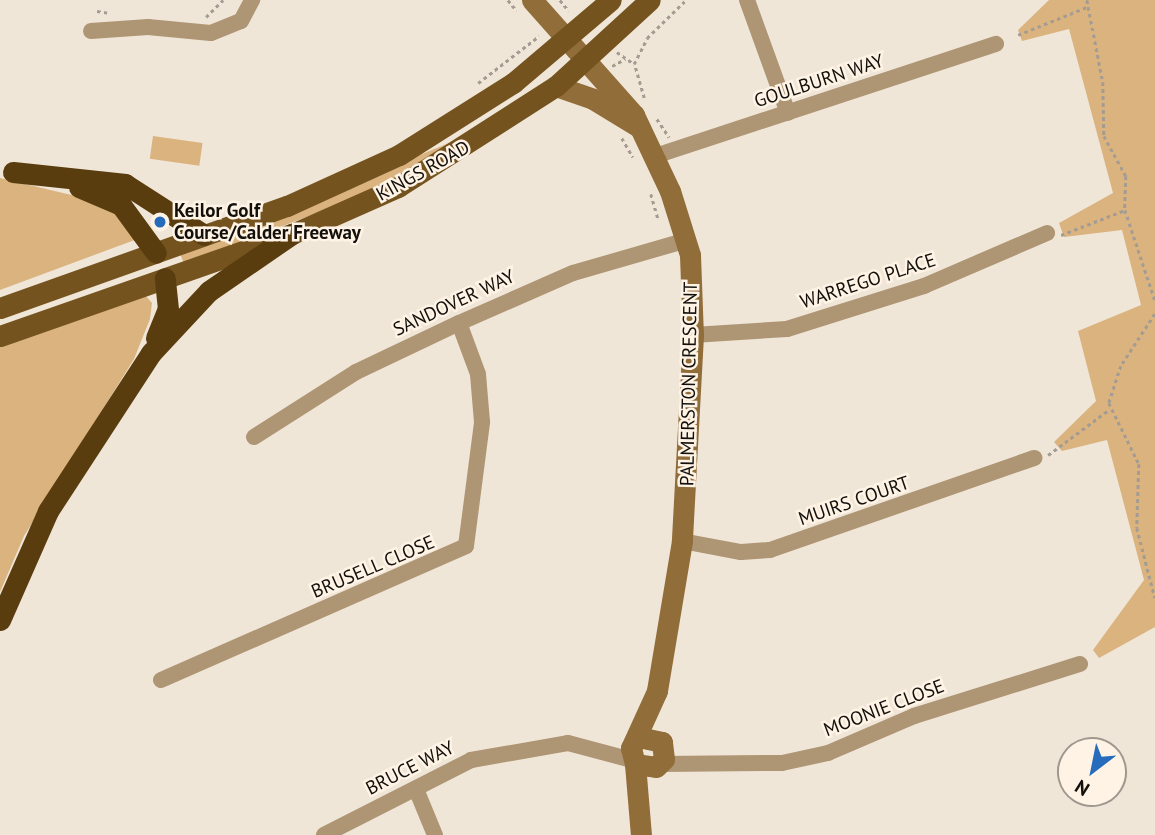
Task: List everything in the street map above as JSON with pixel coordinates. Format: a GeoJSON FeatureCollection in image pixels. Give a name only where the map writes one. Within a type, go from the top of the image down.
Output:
{"type":"FeatureCollection","features":[{"type":"Feature","properties":{"kind":"highway"},"geometry":{"type":"LineString","coordinates":[[6,170],[125,184],[179,222],[204,235]]}},
{"type":"Feature","properties":{"kind":"highway"},"geometry":{"type":"LineString","coordinates":[[6,170],[113,200],[146,232],[156,253]]}},
{"type":"Feature","properties":{"kind":"highway"},"geometry":{"type":"LineString","coordinates":[[150,353],[209,291],[292,234]]}},
{"type":"Feature","properties":{"kind":"highway"},"geometry":{"type":"LineString","coordinates":[[0,620],[48,511],[150,353],[168,309],[165,278]]}},
{"type":"Feature","properties":{"kind":"main road","name":"KINGS ROAD"},"geometry":{"type":"LineString","coordinates":[[0,308],[335,186],[412,149],[565,26],[611,0]]}},
{"type":"Feature","properties":{"kind":"main road","name":"KINGS ROAD"},"geometry":{"type":"LineString","coordinates":[[0,336],[292,234],[418,176],[556,86],[595,66],[650,0]]}},
{"type":"Feature","properties":{"kind":"main road"},"geometry":{"type":"LineString","coordinates":[[156,253],[165,278]]}},
{"type":"Feature","properties":{"kind":"street"},"geometry":{"type":"LineString","coordinates":[[91,31],[148,27],[211,33],[241,21],[252,0]]}},
{"type":"Feature","properties":{"kind":"street","name":"PALMERSTON CRESCENT"},"geometry":{"type":"LineString","coordinates":[[532,0],[565,26],[595,66],[648,122],[677,243],[693,335],[682,541],[648,751],[641,827]]}},
{"type":"Feature","properties":{"kind":"street"},"geometry":{"type":"LineString","coordinates":[[747,0],[788,113]]}},
{"type":"Feature","properties":{"kind":"street","name":"GOULBURN WAY"},"geometry":{"type":"LineString","coordinates":[[654,155],[996,44]]}},
{"type":"Feature","properties":{"kind":"street"},"geometry":{"type":"LineString","coordinates":[[556,86],[648,122]]}},
{"type":"Feature","properties":{"kind":"street","name":"WARREGO PLACE"},"geometry":{"type":"LineString","coordinates":[[693,335],[787,329],[924,286],[1047,233]]}},
{"type":"Feature","properties":{"kind":"street","name":"SANDOVER WAY"},"geometry":{"type":"LineString","coordinates":[[254,437],[356,372],[459,323],[573,273],[677,243]]}},
{"type":"Feature","properties":{"kind":"street","name":"BRUSELL CLOSE"},"geometry":{"type":"LineString","coordinates":[[161,680],[466,546],[482,422],[478,373],[459,323]]}},
{"type":"Feature","properties":{"kind":"street","name":"MUIRS COURT"},"geometry":{"type":"LineString","coordinates":[[682,541],[741,552],[770,550],[1034,458]]}},
{"type":"Feature","properties":{"kind":"street","name":"MOONIE CLOSE"},"geometry":{"type":"LineString","coordinates":[[648,751],[698,759],[782,763],[828,753],[914,716],[1080,664]]}},
{"type":"Feature","properties":{"kind":"street","name":"BRUCE WAY"},"geometry":{"type":"LineString","coordinates":[[324,835],[471,760],[533,746],[648,751]]}},
{"type":"Feature","properties":{"kind":"street"},"geometry":{"type":"LineString","coordinates":[[416,789],[435,835]]}},
{"type":"Feature","properties":{"kind":"path"},"geometry":{"type":"LineString","coordinates":[[560,0],[565,26]]}},
{"type":"Feature","properties":{"kind":"path"},"geometry":{"type":"LineString","coordinates":[[648,103],[634,81],[634,64],[647,38],[686,0]]}},
{"type":"Feature","properties":{"kind":"path"},"geometry":{"type":"LineString","coordinates":[[1087,0],[1103,82],[1104,136],[1126,176],[1125,210],[1155,300]]}},
{"type":"Feature","properties":{"kind":"path"},"geometry":{"type":"LineString","coordinates":[[471,89],[565,26],[579,5]]}},
{"type":"Feature","properties":{"kind":"path"},"geometry":{"type":"LineString","coordinates":[[1018,35],[1087,7]]}},
{"type":"Feature","properties":{"kind":"path"},"geometry":{"type":"LineString","coordinates":[[595,66],[625,59],[634,64]]}},
{"type":"Feature","properties":{"kind":"path"},"geometry":{"type":"LineString","coordinates":[[616,127],[654,155],[669,130],[648,122]]}},
{"type":"Feature","properties":{"kind":"path"},"geometry":{"type":"LineString","coordinates":[[645,181],[677,243]]}},
{"type":"Feature","properties":{"kind":"path"},"geometry":{"type":"LineString","coordinates":[[179,222],[205,207],[242,206]]}},
{"type":"Feature","properties":{"kind":"path"},"geometry":{"type":"LineString","coordinates":[[1047,233],[1060,235],[1125,210]]}},
{"type":"Feature","properties":{"kind":"path"},"geometry":{"type":"LineString","coordinates":[[1155,314],[1112,385],[1110,409],[1139,464],[1137,527],[1155,598]]}},
{"type":"Feature","properties":{"kind":"path"},"geometry":{"type":"LineString","coordinates":[[1034,458],[1049,454],[1110,409]]}},
{"type":"Feature","properties":{"kind":"shaded area"},"geometry":{"type":"Polygon","coordinates":[[[1049,0],[1155,0],[1155,627],[1099,658],[1093,650],[1144,580],[1107,440],[1062,451],[1054,442],[1096,401],[1078,331],[1141,305],[1122,230],[1064,237],[1059,223],[1113,193],[1069,29],[1022,41],[1018,30],[1049,0]]]}},
{"type":"Feature","properties":{"kind":"shaded area"},"geometry":{"type":"Polygon","coordinates":[[[153,136],[203,143],[199,166],[150,159],[153,136]]]}},
{"type":"Feature","properties":{"kind":"shaded area"},"geometry":{"type":"Polygon","coordinates":[[[449,143],[452,148],[361,196],[184,264],[180,253],[449,143]]]}},
{"type":"Feature","properties":{"kind":"shaded area"},"geometry":{"type":"Polygon","coordinates":[[[0,178],[105,203],[140,238],[0,290],[0,178]]]}},
{"type":"Feature","properties":{"kind":"shaded area"},"geometry":{"type":"Polygon","coordinates":[[[145,295],[152,303],[150,319],[134,359],[24,536],[0,592],[0,345],[145,295]]]}},
{"type":"Feature","properties":{"kind":"place","name":"Keilor Golf Course/Calder Freeway"},"geometry":{"type":"Point","coordinates":[160,222]}}]}
